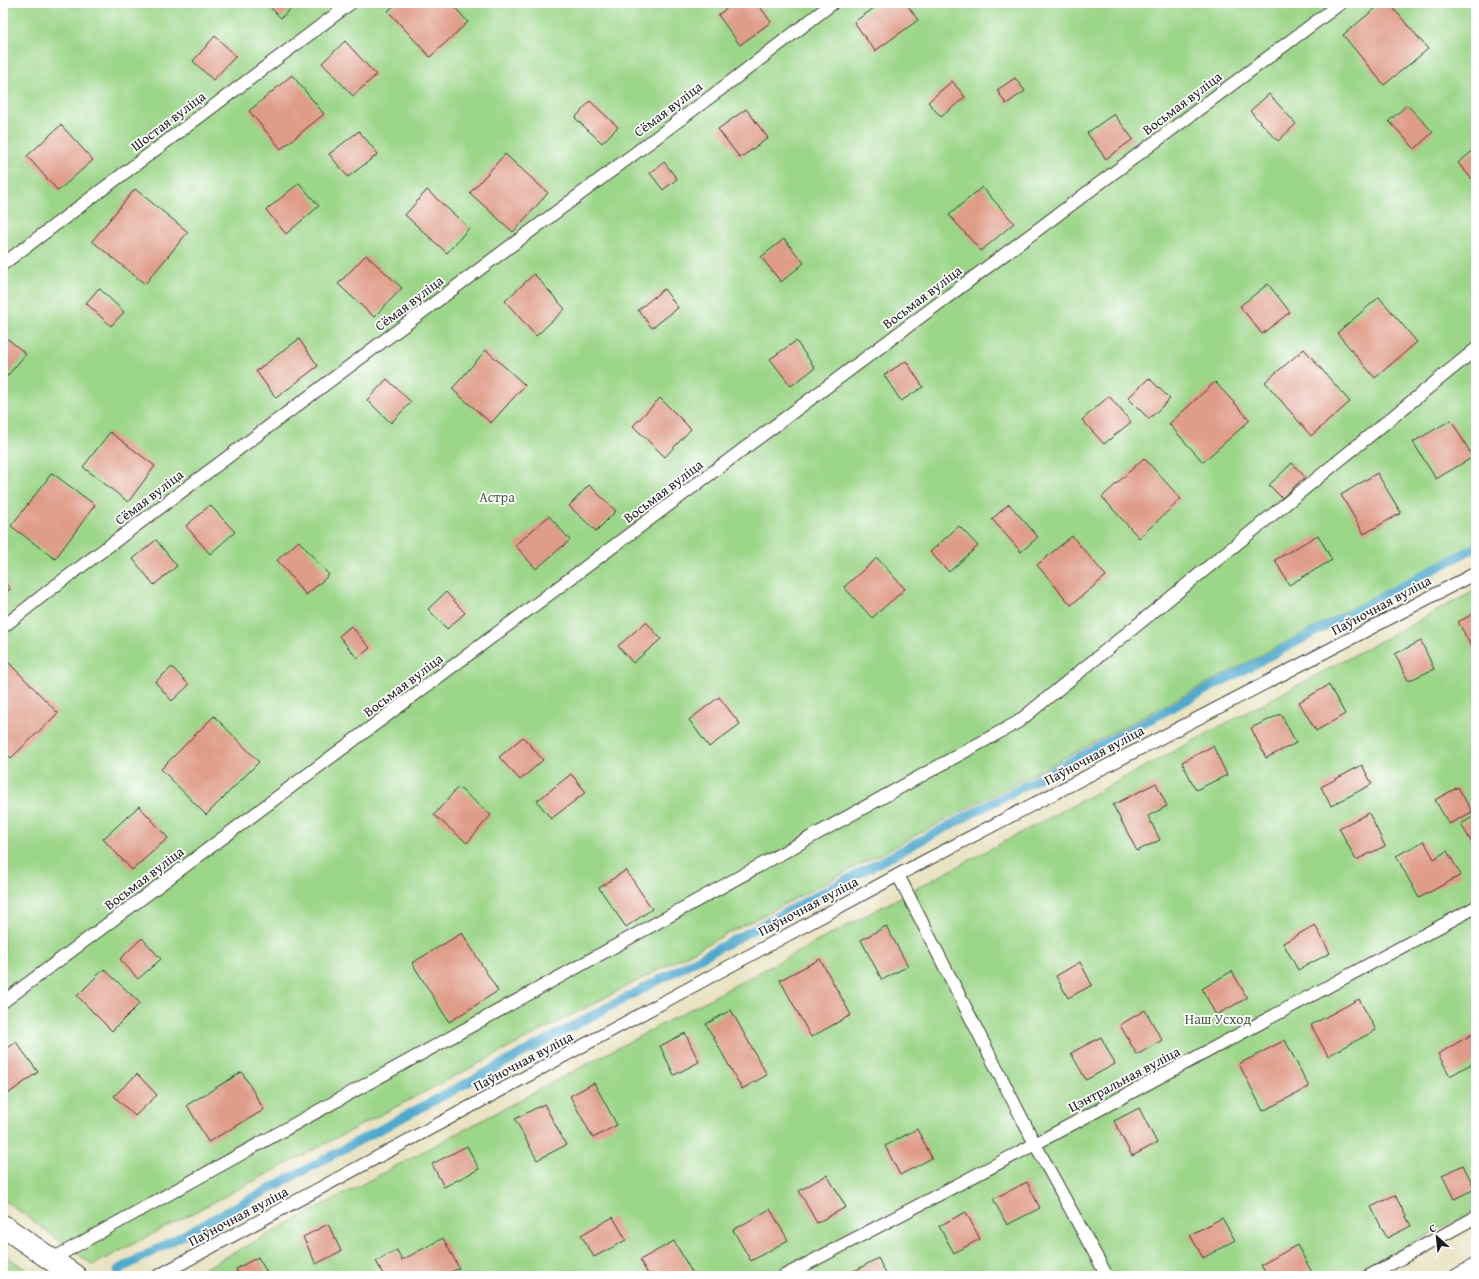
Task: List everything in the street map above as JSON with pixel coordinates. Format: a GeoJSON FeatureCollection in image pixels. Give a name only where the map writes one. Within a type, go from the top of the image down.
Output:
{"type":"FeatureCollection","features":[{"type":"Feature","properties":{"kind":"street"},"geometry":{"type":"LineString","coordinates":[[3,1226],[75,1276]]}},
{"type":"Feature","properties":{"kind":"lane","name":"Шостая вуліца"},"geometry":{"type":"LineString","coordinates":[[3,264],[351,3]]}},
{"type":"Feature","properties":{"kind":"lane","name":"Сёмая вуліца"},"geometry":{"type":"LineString","coordinates":[[3,627],[57,584],[708,98],[832,3]]}},
{"type":"Feature","properties":{"kind":"lane","name":"Восьмая вуліца"},"geometry":{"type":"LineString","coordinates":[[3,1002],[1341,3]]}},
{"type":"Feature","properties":{"kind":"lane"},"geometry":{"type":"LineString","coordinates":[[52,1260],[1018,722],[1476,349]]}},
{"type":"Feature","properties":{"kind":"lane","name":"Паўночная вуліца"},"geometry":{"type":"LineString","coordinates":[[158,1276],[898,875],[1476,572]]}},
{"type":"Feature","properties":{"kind":"lane"},"geometry":{"type":"LineString","coordinates":[[898,875],[1035,1144],[1107,1276]]}},
{"type":"Feature","properties":{"kind":"lane","name":"Цэнтральная вуліца"},"geometry":{"type":"LineString","coordinates":[[784,1276],[1035,1144],[1476,907]]}},
{"type":"Feature","properties":{"kind":"lane"},"geometry":{"type":"LineString","coordinates":[[1369,1276],[1476,1218]]}},
{"type":"Feature","properties":{"kind":"lane"},"geometry":{"type":"LineString","coordinates":[[1455,1276],[1476,1264]]}},
{"type":"Feature","properties":{"kind":"green space","name":"Астра"},"geometry":{"type":"Polygon","coordinates":[[[3,3],[1476,3],[1476,543],[93,1265],[3,1199],[3,3]]]}},
{"type":"Feature","properties":{"kind":"green space","name":"Наш Усход"},"geometry":{"type":"Polygon","coordinates":[[[1476,590],[1476,1211],[1346,1276],[190,1276],[1476,590]]]}},
{"type":"Feature","properties":{"kind":"green space"},"geometry":{"type":"Polygon","coordinates":[[[3,1254],[35,1276],[3,1276],[3,1254]]]}},
{"type":"Feature","properties":{"kind":"building"},"geometry":{"type":"Polygon","coordinates":[[[266,3],[297,3],[281,18],[266,3]]]}},
{"type":"Feature","properties":{"kind":"building"},"geometry":{"type":"Polygon","coordinates":[[[397,3],[451,3],[468,22],[430,57],[388,11],[397,3]]]}},
{"type":"Feature","properties":{"kind":"building"},"geometry":{"type":"Polygon","coordinates":[[[734,3],[757,3],[771,22],[740,45],[718,15],[734,3]]]}},
{"type":"Feature","properties":{"kind":"building"},"geometry":{"type":"Polygon","coordinates":[[[881,3],[906,3],[918,20],[875,51],[854,22],[881,3]]]}},
{"type":"Feature","properties":{"kind":"building"},"geometry":{"type":"Polygon","coordinates":[[[1382,3],[1389,3],[1428,49],[1384,85],[1343,35],[1382,3]]]}},
{"type":"Feature","properties":{"kind":"building"},"geometry":{"type":"Polygon","coordinates":[[[215,36],[236,56],[213,80],[193,61],[215,36]]]}},
{"type":"Feature","properties":{"kind":"building"},"geometry":{"type":"Polygon","coordinates":[[[345,41],[376,75],[353,96],[322,63],[345,41]]]}},
{"type":"Feature","properties":{"kind":"building"},"geometry":{"type":"Polygon","coordinates":[[[292,75],[324,114],[281,149],[249,111],[292,75]]]}},
{"type":"Feature","properties":{"kind":"building"},"geometry":{"type":"Polygon","coordinates":[[[1015,78],[1025,91],[1006,104],[997,90],[1015,78]]]}},
{"type":"Feature","properties":{"kind":"building"},"geometry":{"type":"Polygon","coordinates":[[[952,81],[965,97],[941,117],[928,102],[952,81]]]}},
{"type":"Feature","properties":{"kind":"building"},"geometry":{"type":"Polygon","coordinates":[[[1269,94],[1296,124],[1278,141],[1250,111],[1269,94]]]}},
{"type":"Feature","properties":{"kind":"building"},"geometry":{"type":"Polygon","coordinates":[[[590,101],[618,127],[602,143],[575,118],[590,101]]]}},
{"type":"Feature","properties":{"kind":"building"},"geometry":{"type":"Polygon","coordinates":[[[1407,105],[1433,132],[1415,149],[1389,121],[1407,105]]]}},
{"type":"Feature","properties":{"kind":"building"},"geometry":{"type":"Polygon","coordinates":[[[746,109],[768,138],[740,158],[718,129],[746,109]]]}},
{"type":"Feature","properties":{"kind":"building"},"geometry":{"type":"Polygon","coordinates":[[[1114,114],[1133,139],[1106,159],[1087,133],[1114,114]]]}},
{"type":"Feature","properties":{"kind":"building"},"geometry":{"type":"Polygon","coordinates":[[[61,125],[93,160],[58,191],[27,156],[61,125]]]}},
{"type":"Feature","properties":{"kind":"building"},"geometry":{"type":"Polygon","coordinates":[[[359,131],[378,154],[348,177],[329,154],[359,131]]]}},
{"type":"Feature","properties":{"kind":"building"},"geometry":{"type":"Polygon","coordinates":[[[1476,148],[1476,184],[1458,163],[1476,148]]]}},
{"type":"Feature","properties":{"kind":"building"},"geometry":{"type":"Polygon","coordinates":[[[505,154],[548,193],[513,232],[470,193],[505,154]]]}},
{"type":"Feature","properties":{"kind":"building"},"geometry":{"type":"Polygon","coordinates":[[[664,162],[677,179],[663,190],[650,173],[664,162]]]}},
{"type":"Feature","properties":{"kind":"building"},"geometry":{"type":"Polygon","coordinates":[[[299,183],[319,206],[286,234],[266,210],[299,183]]]}},
{"type":"Feature","properties":{"kind":"building"},"geometry":{"type":"Polygon","coordinates":[[[982,187],[1014,223],[981,251],[949,215],[982,187]]]}},
{"type":"Feature","properties":{"kind":"building"},"geometry":{"type":"Polygon","coordinates":[[[135,189],[188,232],[145,284],[92,241],[135,189]]]}},
{"type":"Feature","properties":{"kind":"building"},"geometry":{"type":"Polygon","coordinates":[[[427,190],[469,228],[447,253],[405,215],[427,190]]]}},
{"type":"Feature","properties":{"kind":"building"},"geometry":{"type":"Polygon","coordinates":[[[784,239],[804,263],[781,282],[761,257],[784,239]]]}},
{"type":"Feature","properties":{"kind":"building"},"geometry":{"type":"Polygon","coordinates":[[[366,255],[402,288],[374,317],[338,284],[366,255]]]}},
{"type":"Feature","properties":{"kind":"building"},"geometry":{"type":"Polygon","coordinates":[[[534,274],[565,309],[536,336],[505,301],[534,274]]]}},
{"type":"Feature","properties":{"kind":"building"},"geometry":{"type":"Polygon","coordinates":[[[1268,284],[1290,312],[1262,334],[1240,306],[1268,284]]]}},
{"type":"Feature","properties":{"kind":"building"},"geometry":{"type":"Polygon","coordinates":[[[99,288],[124,312],[111,326],[86,303],[99,288]]]}},
{"type":"Feature","properties":{"kind":"building"},"geometry":{"type":"Polygon","coordinates":[[[664,289],[678,308],[652,328],[638,310],[664,289]]]}},
{"type":"Feature","properties":{"kind":"building"},"geometry":{"type":"Polygon","coordinates":[[[1379,297],[1417,342],[1375,378],[1337,333],[1379,297]]]}},
{"type":"Feature","properties":{"kind":"building"},"geometry":{"type":"Polygon","coordinates":[[[3,335],[26,354],[3,381],[3,335]]]}},
{"type":"Feature","properties":{"kind":"building"},"geometry":{"type":"Polygon","coordinates":[[[299,339],[318,366],[276,398],[256,371],[299,339]]]}},
{"type":"Feature","properties":{"kind":"building"},"geometry":{"type":"Polygon","coordinates":[[[796,341],[815,368],[791,386],[770,359],[796,341]]]}},
{"type":"Feature","properties":{"kind":"building"},"geometry":{"type":"Polygon","coordinates":[[[1304,349],[1350,402],[1311,436],[1265,382],[1304,349]]]}},
{"type":"Feature","properties":{"kind":"building"},"geometry":{"type":"Polygon","coordinates":[[[486,350],[525,385],[491,423],[452,389],[486,350]]]}},
{"type":"Feature","properties":{"kind":"building"},"geometry":{"type":"Polygon","coordinates":[[[906,361],[923,387],[901,401],[884,375],[906,361]]]}},
{"type":"Feature","properties":{"kind":"building"},"geometry":{"type":"Polygon","coordinates":[[[1149,378],[1170,399],[1149,419],[1128,398],[1149,378]]]}},
{"type":"Feature","properties":{"kind":"building"},"geometry":{"type":"Polygon","coordinates":[[[387,379],[411,402],[391,423],[367,400],[387,379]]]}},
{"type":"Feature","properties":{"kind":"building"},"geometry":{"type":"Polygon","coordinates":[[[1215,382],[1250,420],[1203,462],[1169,424],[1215,382]]]}},
{"type":"Feature","properties":{"kind":"building"},"geometry":{"type":"Polygon","coordinates":[[[1109,396],[1131,422],[1104,444],[1082,420],[1109,396]]]}},
{"type":"Feature","properties":{"kind":"building"},"geometry":{"type":"Polygon","coordinates":[[[660,398],[691,429],[665,457],[633,426],[660,398]]]}},
{"type":"Feature","properties":{"kind":"building"},"geometry":{"type":"Polygon","coordinates":[[[1451,420],[1473,457],[1436,479],[1413,442],[1451,420]]]}},
{"type":"Feature","properties":{"kind":"building"},"geometry":{"type":"Polygon","coordinates":[[[110,432],[155,466],[128,502],[83,467],[110,432]]]}},
{"type":"Feature","properties":{"kind":"building"},"geometry":{"type":"Polygon","coordinates":[[[1144,458],[1181,499],[1139,538],[1102,497],[1144,458]]]}},
{"type":"Feature","properties":{"kind":"building"},"geometry":{"type":"Polygon","coordinates":[[[1292,463],[1305,477],[1282,498],[1269,485],[1292,463]]]}},
{"type":"Feature","properties":{"kind":"building"},"geometry":{"type":"Polygon","coordinates":[[[52,473],[95,505],[55,559],[11,526],[52,473]]]}},
{"type":"Feature","properties":{"kind":"building"},"geometry":{"type":"Polygon","coordinates":[[[1377,473],[1401,513],[1364,534],[1341,495],[1377,473]]]}},
{"type":"Feature","properties":{"kind":"building"},"geometry":{"type":"Polygon","coordinates":[[[589,485],[616,511],[596,531],[569,506],[589,485]]]}},
{"type":"Feature","properties":{"kind":"building"},"geometry":{"type":"Polygon","coordinates":[[[1009,504],[1038,537],[1021,552],[992,519],[1009,504]]]}},
{"type":"Feature","properties":{"kind":"building"},"geometry":{"type":"Polygon","coordinates":[[[210,505],[235,532],[210,554],[186,526],[210,505]]]}},
{"type":"Feature","properties":{"kind":"building"},"geometry":{"type":"Polygon","coordinates":[[[549,516],[570,540],[536,569],[515,545],[549,516]]]}},
{"type":"Feature","properties":{"kind":"building"},"geometry":{"type":"Polygon","coordinates":[[[959,526],[978,546],[949,572],[930,552],[959,526]]]}},
{"type":"Feature","properties":{"kind":"building"},"geometry":{"type":"Polygon","coordinates":[[[1318,535],[1332,560],[1289,585],[1275,560],[1318,535]]]}},
{"type":"Feature","properties":{"kind":"building"},"geometry":{"type":"Polygon","coordinates":[[[1072,536],[1106,576],[1071,605],[1037,565],[1072,536]]]}},
{"type":"Feature","properties":{"kind":"building"},"geometry":{"type":"Polygon","coordinates":[[[156,540],[177,566],[154,585],[133,559],[156,540]]]}},
{"type":"Feature","properties":{"kind":"building"},"geometry":{"type":"Polygon","coordinates":[[[299,541],[329,575],[306,595],[277,560],[299,541]]]}},
{"type":"Feature","properties":{"kind":"building"},"geometry":{"type":"Polygon","coordinates":[[[877,558],[905,589],[872,618],[844,587],[877,558]]]}},
{"type":"Feature","properties":{"kind":"building"},"geometry":{"type":"Polygon","coordinates":[[[3,580],[10,589],[3,595],[3,580]]]}},
{"type":"Feature","properties":{"kind":"building"},"geometry":{"type":"Polygon","coordinates":[[[446,592],[465,613],[447,629],[428,609],[446,592]]]}},
{"type":"Feature","properties":{"kind":"building"},"geometry":{"type":"Polygon","coordinates":[[[1476,612],[1476,647],[1473,649],[1458,622],[1476,612]]]}},
{"type":"Feature","properties":{"kind":"building"},"geometry":{"type":"Polygon","coordinates":[[[646,622],[661,639],[633,663],[618,646],[646,622]]]}},
{"type":"Feature","properties":{"kind":"building"},"geometry":{"type":"Polygon","coordinates":[[[351,626],[370,648],[357,658],[339,636],[351,626]]]}},
{"type":"Feature","properties":{"kind":"building"},"geometry":{"type":"Polygon","coordinates":[[[1421,641],[1434,669],[1408,681],[1395,654],[1421,641]]]}},
{"type":"Feature","properties":{"kind":"building"},"geometry":{"type":"Polygon","coordinates":[[[8,662],[58,713],[11,758],[3,750],[3,667],[8,662]]]}},
{"type":"Feature","properties":{"kind":"building"},"geometry":{"type":"Polygon","coordinates":[[[172,667],[189,685],[172,701],[155,682],[172,667]]]}},
{"type":"Feature","properties":{"kind":"building"},"geometry":{"type":"Polygon","coordinates":[[[1329,685],[1345,714],[1316,731],[1299,702],[1329,685]]]}},
{"type":"Feature","properties":{"kind":"building"},"geometry":{"type":"Polygon","coordinates":[[[719,697],[740,724],[709,747],[689,720],[719,697]]]}},
{"type":"Feature","properties":{"kind":"building"},"geometry":{"type":"Polygon","coordinates":[[[1281,714],[1296,743],[1266,758],[1251,728],[1281,714]]]}},
{"type":"Feature","properties":{"kind":"building"},"geometry":{"type":"Polygon","coordinates":[[[214,716],[259,762],[206,815],[161,769],[214,716]]]}},
{"type":"Feature","properties":{"kind":"building"},"geometry":{"type":"Polygon","coordinates":[[[523,737],[543,760],[520,780],[499,757],[523,737]]]}},
{"type":"Feature","properties":{"kind":"building"},"geometry":{"type":"Polygon","coordinates":[[[1213,746],[1227,775],[1196,790],[1182,762],[1213,746]]]}},
{"type":"Feature","properties":{"kind":"building"},"geometry":{"type":"Polygon","coordinates":[[[1362,765],[1372,784],[1331,806],[1321,787],[1362,765]]]}},
{"type":"Feature","properties":{"kind":"building"},"geometry":{"type":"Polygon","coordinates":[[[1476,769],[1476,780],[1471,771],[1476,769]]]}},
{"type":"Feature","properties":{"kind":"building"},"geometry":{"type":"Polygon","coordinates":[[[571,774],[586,792],[551,819],[537,801],[571,774]]]}},
{"type":"Feature","properties":{"kind":"building"},"geometry":{"type":"Polygon","coordinates":[[[1156,783],[1167,806],[1148,816],[1160,840],[1137,851],[1113,805],[1156,783]]]}},
{"type":"Feature","properties":{"kind":"building"},"geometry":{"type":"Polygon","coordinates":[[[458,787],[491,815],[467,843],[434,815],[458,787]]]}},
{"type":"Feature","properties":{"kind":"building"},"geometry":{"type":"Polygon","coordinates":[[[1458,787],[1472,812],[1449,824],[1435,800],[1458,787]]]}},
{"type":"Feature","properties":{"kind":"building"},"geometry":{"type":"Polygon","coordinates":[[[139,806],[168,838],[132,870],[103,839],[139,806]]]}},
{"type":"Feature","properties":{"kind":"building"},"geometry":{"type":"Polygon","coordinates":[[[1369,813],[1385,846],[1356,860],[1339,828],[1369,813]]]}},
{"type":"Feature","properties":{"kind":"building"},"geometry":{"type":"Polygon","coordinates":[[[1476,815],[1476,850],[1461,824],[1476,815]]]}},
{"type":"Feature","properties":{"kind":"building"},"geometry":{"type":"Polygon","coordinates":[[[1424,841],[1434,859],[1447,851],[1461,875],[1419,898],[1396,856],[1424,841]]]}},
{"type":"Feature","properties":{"kind":"building"},"geometry":{"type":"Polygon","coordinates":[[[626,870],[652,909],[626,927],[599,888],[626,870]]]}},
{"type":"Feature","properties":{"kind":"building"},"geometry":{"type":"Polygon","coordinates":[[[1315,925],[1330,953],[1298,970],[1283,943],[1315,925]]]}},
{"type":"Feature","properties":{"kind":"building"},"geometry":{"type":"Polygon","coordinates":[[[886,926],[908,966],[882,980],[861,940],[886,926]]]}},
{"type":"Feature","properties":{"kind":"building"},"geometry":{"type":"Polygon","coordinates":[[[462,933],[498,991],[449,1022],[412,963],[462,933]]]}},
{"type":"Feature","properties":{"kind":"building"},"geometry":{"type":"Polygon","coordinates":[[[142,938],[161,959],[138,979],[120,959],[142,938]]]}},
{"type":"Feature","properties":{"kind":"building"},"geometry":{"type":"Polygon","coordinates":[[[820,959],[851,1015],[811,1037],[780,980],[820,959]]]}},
{"type":"Feature","properties":{"kind":"building"},"geometry":{"type":"Polygon","coordinates":[[[1080,962],[1092,985],[1068,998],[1056,976],[1080,962]]]}},
{"type":"Feature","properties":{"kind":"building"},"geometry":{"type":"Polygon","coordinates":[[[104,969],[140,1003],[112,1031],[77,996],[104,969]]]}},
{"type":"Feature","properties":{"kind":"building"},"geometry":{"type":"Polygon","coordinates":[[[1232,971],[1247,998],[1216,1015],[1202,989],[1232,971]]]}},
{"type":"Feature","properties":{"kind":"building"},"geometry":{"type":"Polygon","coordinates":[[[1359,999],[1376,1030],[1328,1056],[1311,1025],[1359,999]]]}},
{"type":"Feature","properties":{"kind":"building"},"geometry":{"type":"Polygon","coordinates":[[[731,1010],[767,1075],[742,1089],[706,1024],[731,1010]]]}},
{"type":"Feature","properties":{"kind":"building"},"geometry":{"type":"Polygon","coordinates":[[[1145,1010],[1162,1040],[1137,1055],[1120,1025],[1145,1010]]]}},
{"type":"Feature","properties":{"kind":"building"},"geometry":{"type":"Polygon","coordinates":[[[1476,1032],[1476,1061],[1450,1076],[1438,1054],[1476,1032]]]}},
{"type":"Feature","properties":{"kind":"building"},"geometry":{"type":"Polygon","coordinates":[[[685,1033],[699,1062],[674,1075],[660,1046],[685,1033]]]}},
{"type":"Feature","properties":{"kind":"building"},"geometry":{"type":"Polygon","coordinates":[[[1101,1037],[1115,1064],[1086,1080],[1071,1053],[1101,1037]]]}},
{"type":"Feature","properties":{"kind":"building"},"geometry":{"type":"Polygon","coordinates":[[[1285,1040],[1309,1087],[1263,1111],[1239,1064],[1285,1040]]]}},
{"type":"Feature","properties":{"kind":"building"},"geometry":{"type":"Polygon","coordinates":[[[16,1042],[38,1072],[5,1096],[3,1094],[3,1052],[16,1042]]]}},
{"type":"Feature","properties":{"kind":"building"},"geometry":{"type":"Polygon","coordinates":[[[242,1072],[264,1110],[208,1142],[187,1105],[242,1072]]]}},
{"type":"Feature","properties":{"kind":"building"},"geometry":{"type":"Polygon","coordinates":[[[137,1074],[157,1095],[135,1116],[114,1096],[137,1074]]]}},
{"type":"Feature","properties":{"kind":"building"},"geometry":{"type":"Polygon","coordinates":[[[594,1083],[617,1125],[593,1138],[570,1096],[594,1083]]]}},
{"type":"Feature","properties":{"kind":"building"},"geometry":{"type":"Polygon","coordinates":[[[544,1104],[566,1145],[537,1160],[515,1119],[544,1104]]]}},
{"type":"Feature","properties":{"kind":"building"},"geometry":{"type":"Polygon","coordinates":[[[1139,1108],[1157,1143],[1132,1156],[1114,1121],[1139,1108]]]}},
{"type":"Feature","properties":{"kind":"building"},"geometry":{"type":"Polygon","coordinates":[[[917,1129],[932,1158],[900,1175],[885,1146],[917,1129]]]}},
{"type":"Feature","properties":{"kind":"building"},"geometry":{"type":"Polygon","coordinates":[[[467,1146],[479,1169],[444,1187],[432,1164],[467,1146]]]}},
{"type":"Feature","properties":{"kind":"building"},"geometry":{"type":"Polygon","coordinates":[[[1463,1165],[1475,1189],[1454,1199],[1442,1175],[1463,1165]]]}},
{"type":"Feature","properties":{"kind":"building"},"geometry":{"type":"Polygon","coordinates":[[[827,1175],[846,1207],[817,1223],[799,1191],[827,1175]]]}},
{"type":"Feature","properties":{"kind":"building"},"geometry":{"type":"Polygon","coordinates":[[[1027,1182],[1040,1208],[1007,1225],[993,1199],[1027,1182]]]}},
{"type":"Feature","properties":{"kind":"building"},"geometry":{"type":"Polygon","coordinates":[[[1395,1195],[1411,1226],[1387,1238],[1371,1207],[1395,1195]]]}},
{"type":"Feature","properties":{"kind":"building"},"geometry":{"type":"Polygon","coordinates":[[[770,1209],[788,1240],[751,1261],[733,1230],[770,1209]]]}},
{"type":"Feature","properties":{"kind":"building"},"geometry":{"type":"Polygon","coordinates":[[[966,1212],[980,1239],[954,1253],[939,1226],[966,1212]]]}},
{"type":"Feature","properties":{"kind":"building"},"geometry":{"type":"Polygon","coordinates":[[[613,1217],[626,1240],[594,1257],[581,1235],[613,1217]]]}},
{"type":"Feature","properties":{"kind":"building"},"geometry":{"type":"Polygon","coordinates":[[[1222,1218],[1235,1240],[1203,1258],[1190,1235],[1222,1218]]]}},
{"type":"Feature","properties":{"kind":"building"},"geometry":{"type":"Polygon","coordinates":[[[328,1224],[341,1251],[316,1264],[303,1237],[328,1224]]]}},
{"type":"Feature","properties":{"kind":"building"},"geometry":{"type":"Polygon","coordinates":[[[443,1238],[459,1268],[444,1276],[384,1276],[376,1261],[397,1250],[402,1260],[443,1238]]]}},
{"type":"Feature","properties":{"kind":"building"},"geometry":{"type":"Polygon","coordinates":[[[674,1241],[694,1276],[649,1276],[640,1260],[674,1241]]]}},
{"type":"Feature","properties":{"kind":"building"},"geometry":{"type":"Polygon","coordinates":[[[1297,1245],[1314,1276],[1267,1276],[1261,1265],[1297,1245]]]}},
{"type":"Feature","properties":{"kind":"building"},"geometry":{"type":"Polygon","coordinates":[[[258,1257],[269,1276],[239,1276],[236,1269],[258,1257]]]}},
{"type":"Feature","properties":{"kind":"building"},"geometry":{"type":"Polygon","coordinates":[[[878,1258],[887,1276],[850,1276],[849,1274],[878,1258]]]}},
{"type":"Feature","properties":{"kind":"waterway"},"geometry":{"type":"LineString","coordinates":[[118,1270],[797,906],[1476,547]]}}]}
